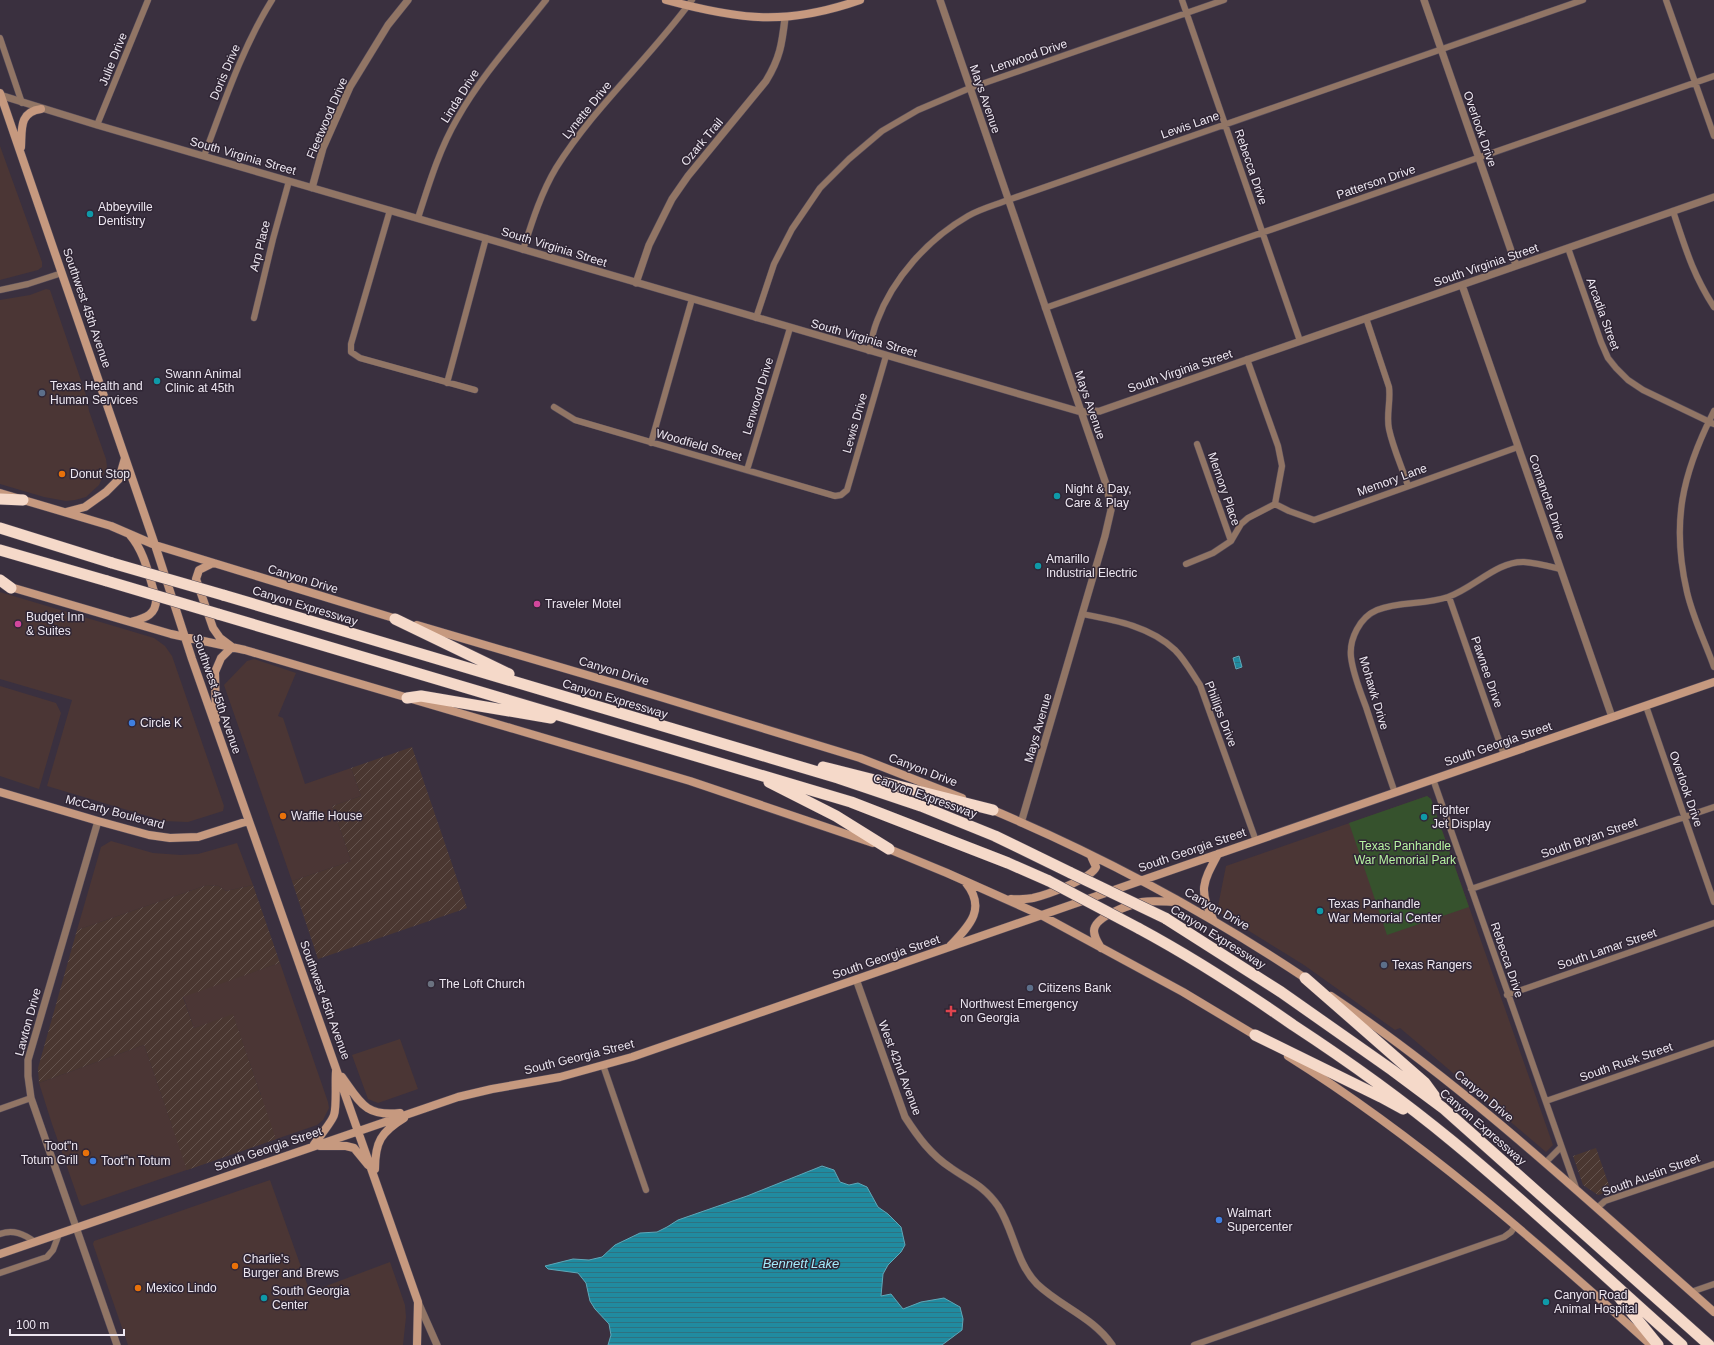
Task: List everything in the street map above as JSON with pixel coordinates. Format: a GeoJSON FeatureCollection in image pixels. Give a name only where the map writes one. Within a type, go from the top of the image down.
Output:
{"type":"FeatureCollection","features":[{"type":"Feature","properties":{"kind":"highway"},"geometry":{"type":"LineString","coordinates":[[0,499],[23,500]]}},
{"type":"Feature","properties":{"kind":"highway","name":"Canyon Expressway"},"geometry":{"type":"LineString","coordinates":[[0,528],[112,563],[838,778],[921,806],[995,836],[1071,872],[1165,918],[1281,992],[1392,1070],[1443,1108],[1709,1345]]}},
{"type":"Feature","properties":{"kind":"highway"},"geometry":{"type":"LineString","coordinates":[[0,550],[851,802],[1008,862],[1049,881],[1179,950],[1229,981],[1389,1091],[1505,1187],[1682,1345]]}},
{"type":"Feature","properties":{"kind":"highway"},"geometry":{"type":"LineString","coordinates":[[0,580],[11,588]]}},
{"type":"Feature","properties":{"kind":"highway"},"geometry":{"type":"LineString","coordinates":[[395,619],[499,670],[582,702]]}},
{"type":"Feature","properties":{"kind":"highway"},"geometry":{"type":"LineString","coordinates":[[407,698],[422,696],[598,726]]}},
{"type":"Feature","properties":{"kind":"highway"},"geometry":{"type":"LineString","coordinates":[[770,758],[792,759],[993,810]]}},
{"type":"Feature","properties":{"kind":"highway"},"geometry":{"type":"LineString","coordinates":[[748,771],[836,816],[889,849]]}},
{"type":"Feature","properties":{"kind":"highway"},"geometry":{"type":"LineString","coordinates":[[1305,978],[1425,1083],[1443,1108]]}},
{"type":"Feature","properties":{"kind":"highway"},"geometry":{"type":"LineString","coordinates":[[1255,1035],[1381,1097],[1435,1128]]}},
{"type":"Feature","properties":{"kind":"highway"},"geometry":{"type":"LineString","coordinates":[[1596,1268],[1658,1345]]}},
{"type":"Feature","properties":{"kind":"highway"},"geometry":{"type":"LineString","coordinates":[[1659,1300],[1714,1340]]}},
{"type":"Feature","properties":{"kind":"main road"},"geometry":{"type":"LineString","coordinates":[[666,0],[690,3],[736,16],[785,18],[810,14],[860,0]]}},
{"type":"Feature","properties":{"kind":"main road","name":"Southwest 45th Avenue"},"geometry":{"type":"LineString","coordinates":[[0,94],[248,821],[375,1176],[418,1302]]}},
{"type":"Feature","properties":{"kind":"main road"},"geometry":{"type":"LineString","coordinates":[[21,152],[22,124],[24,119],[29,113],[41,108]]}},
{"type":"Feature","properties":{"kind":"main road"},"geometry":{"type":"LineString","coordinates":[[65,512],[85,507],[106,492],[119,478],[125,458]]}},
{"type":"Feature","properties":{"kind":"main road","name":"Canyon Drive"},"geometry":{"type":"LineString","coordinates":[[0,493],[65,512],[128,533],[155,545],[395,619],[621,685],[860,758],[993,810],[1091,856],[1213,919],[1264,950],[1375,1025],[1417,1056],[1545,1163],[1714,1312]]}},
{"type":"Feature","properties":{"kind":"main road"},"geometry":{"type":"LineString","coordinates":[[128,533],[137,543],[142,553],[156,598],[156,605],[152,613],[147,618],[130,622]]}},
{"type":"Feature","properties":{"kind":"main road"},"geometry":{"type":"LineString","coordinates":[[214,563],[199,570],[196,579],[213,628],[220,638],[232,647]]}},
{"type":"Feature","properties":{"kind":"main road"},"geometry":{"type":"LineString","coordinates":[[0,584],[185,637],[232,647],[690,781],[889,849],[1041,915],[1183,992],[1255,1035],[1306,1068],[1399,1133],[1460,1179],[1516,1225],[1651,1345]]}},
{"type":"Feature","properties":{"kind":"main road"},"geometry":{"type":"LineString","coordinates":[[216,726],[215,672],[221,658],[232,647]]}},
{"type":"Feature","properties":{"kind":"main road","name":"South Georgia Street"},"geometry":{"type":"LineString","coordinates":[[0,1254],[414,1111],[492,1089],[560,1077],[632,1057],[1714,682]]}},
{"type":"Feature","properties":{"kind":"main road","name":"McCarty Boulevard"},"geometry":{"type":"LineString","coordinates":[[0,792],[149,835],[170,838],[198,836],[248,821]]}},
{"type":"Feature","properties":{"kind":"main road"},"geometry":{"type":"LineString","coordinates":[[1213,919],[1206,906],[1203,891],[1208,872],[1218,854]]}},
{"type":"Feature","properties":{"kind":"main road"},"geometry":{"type":"LineString","coordinates":[[1004,898],[1018,900],[1034,898],[1068,885],[1095,870],[1095,864],[1091,856]]}},
{"type":"Feature","properties":{"kind":"main road"},"geometry":{"type":"LineString","coordinates":[[950,947],[971,922],[975,912],[975,900],[971,889],[964,881]]}},
{"type":"Feature","properties":{"kind":"main road"},"geometry":{"type":"LineString","coordinates":[[1101,948],[1094,931],[1095,925],[1099,920],[1129,906],[1143,902],[1180,902]]}},
{"type":"Feature","properties":{"kind":"main road"},"geometry":{"type":"LineString","coordinates":[[337,1069],[358,1099],[369,1110],[379,1114],[414,1111]]}},
{"type":"Feature","properties":{"kind":"main road"},"geometry":{"type":"LineString","coordinates":[[313,1146],[334,1117],[336,1108],[335,1099],[337,1069]]}},
{"type":"Feature","properties":{"kind":"main road"},"geometry":{"type":"LineString","coordinates":[[375,1176],[375,1157],[378,1142],[383,1134],[414,1111]]}},
{"type":"Feature","properties":{"kind":"main road"},"geometry":{"type":"LineString","coordinates":[[313,1146],[346,1146],[354,1148],[375,1176]]}},
{"type":"Feature","properties":{"kind":"main road"},"geometry":{"type":"LineString","coordinates":[[417,1345],[418,1302]]}},
{"type":"Feature","properties":{"kind":"street","name":"Julie Drive"},"geometry":{"type":"LineString","coordinates":[[97,125],[148,0]]}},
{"type":"Feature","properties":{"kind":"street","name":"Doris Drive"},"geometry":{"type":"LineString","coordinates":[[204,156],[235,73],[272,0]]}},
{"type":"Feature","properties":{"kind":"street","name":"Fleetwood Drive"},"geometry":{"type":"LineString","coordinates":[[312,188],[323,148],[350,87],[388,25],[408,0]]}},
{"type":"Feature","properties":{"kind":"street","name":"Linda Drive"},"geometry":{"type":"LineString","coordinates":[[418,218],[435,165],[456,120],[482,79],[546,0]]}},
{"type":"Feature","properties":{"kind":"street","name":"Mays Avenue"},"geometry":{"type":"LineString","coordinates":[[940,0],[1107,487],[1111,510],[1105,536],[1021,823]]}},
{"type":"Feature","properties":{"kind":"street","name":"Rebecca Drive"},"geometry":{"type":"LineString","coordinates":[[1182,0],[1300,341]]}},
{"type":"Feature","properties":{"kind":"street","name":"Lenwood Drive"},"geometry":{"type":"LineString","coordinates":[[756,318],[774,264],[792,229],[820,188],[849,159],[882,131],[918,110],[970,88],[1224,0]]}},
{"type":"Feature","properties":{"kind":"street","name":"Overlook Drive"},"geometry":{"type":"LineString","coordinates":[[1424,0],[1516,265]]}},
{"type":"Feature","properties":{"kind":"street","name":"Lewis Lane"},"geometry":{"type":"LineString","coordinates":[[869,351],[877,322],[886,300],[899,279],[915,259],[948,229],[968,216],[1008,200],[1583,0]]}},
{"type":"Feature","properties":{"kind":"street"},"geometry":{"type":"LineString","coordinates":[[1666,0],[1714,136]]}},
{"type":"Feature","properties":{"kind":"street","name":"Lynette Drive"},"geometry":{"type":"LineString","coordinates":[[523,250],[538,205],[556,169],[575,140],[690,3]]}},
{"type":"Feature","properties":{"kind":"street","name":"Ozark Trail"},"geometry":{"type":"LineString","coordinates":[[636,283],[649,245],[672,199],[688,176],[766,81],[775,66],[781,50],[785,18]]}},
{"type":"Feature","properties":{"kind":"street"},"geometry":{"type":"LineString","coordinates":[[0,38],[22,103]]}},
{"type":"Feature","properties":{"kind":"street"},"geometry":{"type":"LineString","coordinates":[[0,60],[7,58]]}},
{"type":"Feature","properties":{"kind":"street","name":"Patterson Drive"},"geometry":{"type":"LineString","coordinates":[[1045,308],[1714,76]]}},
{"type":"Feature","properties":{"kind":"street","name":"South Virginia Street"},"geometry":{"type":"LineString","coordinates":[[0,94],[22,103],[1081,412],[1102,410],[1714,197]]}},
{"type":"Feature","properties":{"kind":"street","name":"Arp Place"},"geometry":{"type":"LineString","coordinates":[[254,318],[272,239],[289,181]]}},
{"type":"Feature","properties":{"kind":"street"},"geometry":{"type":"LineString","coordinates":[[390,210],[351,344],[351,352],[360,358],[475,390]]}},
{"type":"Feature","properties":{"kind":"street"},"geometry":{"type":"LineString","coordinates":[[1673,211],[1691,266],[1704,292],[1714,307]]}},
{"type":"Feature","properties":{"kind":"street"},"geometry":{"type":"LineString","coordinates":[[447,383],[486,238]]}},
{"type":"Feature","properties":{"kind":"street","name":"Arcadia Street"},"geometry":{"type":"LineString","coordinates":[[1568,248],[1608,358],[1628,380],[1643,390],[1711,423]]}},
{"type":"Feature","properties":{"kind":"street"},"geometry":{"type":"LineString","coordinates":[[0,290],[28,284],[62,273]]}},
{"type":"Feature","properties":{"kind":"street","name":"Comanche Drive"},"geometry":{"type":"LineString","coordinates":[[1462,284],[1612,717]]}},
{"type":"Feature","properties":{"kind":"street"},"geometry":{"type":"LineString","coordinates":[[651,443],[692,299]]}},
{"type":"Feature","properties":{"kind":"street"},"geometry":{"type":"LineString","coordinates":[[1366,318],[1389,387],[1389,429],[1408,486]]}},
{"type":"Feature","properties":{"kind":"street","name":"Lenwood Drive"},"geometry":{"type":"LineString","coordinates":[[747,470],[790,328]]}},
{"type":"Feature","properties":{"kind":"street","name":"Lewis Drive"},"geometry":{"type":"LineString","coordinates":[[841,495],[847,490],[886,356]]}},
{"type":"Feature","properties":{"kind":"street"},"geometry":{"type":"LineString","coordinates":[[1186,564],[1213,553],[1231,541],[1241,524],[1248,518],[1275,504],[1282,466],[1278,446],[1247,359]]}},
{"type":"Feature","properties":{"kind":"street","name":"Woodfield Street"},"geometry":{"type":"LineString","coordinates":[[554,407],[575,420],[835,496],[841,495]]}},
{"type":"Feature","properties":{"kind":"street"},"geometry":{"type":"LineString","coordinates":[[1714,411],[1711,423],[1692,458],[1683,491],[1679,540],[1681,560],[1688,594],[1714,667]]}},
{"type":"Feature","properties":{"kind":"street","name":"Memory Place"},"geometry":{"type":"LineString","coordinates":[[1197,444],[1231,541]]}},
{"type":"Feature","properties":{"kind":"street","name":"Memory Lane"},"geometry":{"type":"LineString","coordinates":[[1275,504],[1288,511],[1314,520],[1518,447]]}},
{"type":"Feature","properties":{"kind":"street","name":"Mohawk Drive"},"geometry":{"type":"LineString","coordinates":[[1395,792],[1356,678],[1351,657],[1354,634],[1367,615],[1388,606],[1432,601],[1449,597],[1474,585],[1498,568],[1510,564],[1523,562],[1560,569]]}},
{"type":"Feature","properties":{"kind":"street","name":"Pawnee Drive"},"geometry":{"type":"LineString","coordinates":[[1449,597],[1504,755]]}},
{"type":"Feature","properties":{"kind":"street","name":"Phillips Drive"},"geometry":{"type":"LineString","coordinates":[[1082,614],[1138,627],[1159,638],[1172,648],[1187,664],[1200,685],[1256,841]]}},
{"type":"Feature","properties":{"kind":"street","name":"Overlook Drive"},"geometry":{"type":"LineString","coordinates":[[1646,706],[1714,902]]}},
{"type":"Feature","properties":{"kind":"street","name":"Rebecca Drive"},"geometry":{"type":"LineString","coordinates":[[1433,779],[1576,1190]]}},
{"type":"Feature","properties":{"kind":"street","name":"South Bryan Street"},"geometry":{"type":"LineString","coordinates":[[1471,889],[1714,807]]}},
{"type":"Feature","properties":{"kind":"street","name":"Lawton Drive"},"geometry":{"type":"LineString","coordinates":[[98,821],[28,1060],[28,1076],[31,1098],[117,1345]]}},
{"type":"Feature","properties":{"kind":"street","name":"South Lamar Street"},"geometry":{"type":"LineString","coordinates":[[1507,995],[1714,923]]}},
{"type":"Feature","properties":{"kind":"street","name":"West 42nd Avenue"},"geometry":{"type":"LineString","coordinates":[[856,979],[905,1117],[918,1137],[940,1160],[952,1169],[974,1181],[987,1192],[998,1207],[1018,1252],[1036,1283],[1047,1293],[1098,1327],[1112,1345]]}},
{"type":"Feature","properties":{"kind":"street","name":"South Rusk Street"},"geometry":{"type":"LineString","coordinates":[[1546,1101],[1714,1043]]}},
{"type":"Feature","properties":{"kind":"street"},"geometry":{"type":"LineString","coordinates":[[603,1065],[646,1190]]}},
{"type":"Feature","properties":{"kind":"street"},"geometry":{"type":"LineString","coordinates":[[0,1109],[31,1098]]}},
{"type":"Feature","properties":{"kind":"street"},"geometry":{"type":"LineString","coordinates":[[1545,1163],[1562,1147]]}},
{"type":"Feature","properties":{"kind":"street","name":"South Austin Street"},"geometry":{"type":"LineString","coordinates":[[1597,1208],[1605,1201],[1714,1164]]}},
{"type":"Feature","properties":{"kind":"street"},"geometry":{"type":"LineString","coordinates":[[1194,1345],[1504,1237],[1512,1232],[1516,1225]]}},
{"type":"Feature","properties":{"kind":"street"},"geometry":{"type":"LineString","coordinates":[[0,1234],[6,1231],[15,1231],[28,1236],[35,1242]]}},
{"type":"Feature","properties":{"kind":"street"},"geometry":{"type":"LineString","coordinates":[[0,1273],[47,1257],[53,1250],[59,1234]]}},
{"type":"Feature","properties":{"kind":"street"},"geometry":{"type":"LineString","coordinates":[[1691,1292],[1714,1284]]}},
{"type":"Feature","properties":{"kind":"street"},"geometry":{"type":"LineString","coordinates":[[418,1302],[436,1345]]}},
{"type":"Feature","properties":{"kind":"shaded area"},"geometry":{"type":"Polygon","coordinates":[[[0,146],[42,262],[42,267],[38,270],[0,280],[0,146]]]}},
{"type":"Feature","properties":{"kind":"shaded area"},"geometry":{"type":"Polygon","coordinates":[[[46,289],[50,290],[106,459],[107,467],[99,485],[86,497],[75,500],[66,501],[44,497],[0,484],[0,300],[30,295],[46,289]]]}},
{"type":"Feature","properties":{"kind":"shaded area"},"geometry":{"type":"Polygon","coordinates":[[[0,592],[154,638],[165,646],[172,656],[224,806],[223,811],[188,822],[164,821],[47,786],[72,700],[0,679],[0,592]]]}},
{"type":"Feature","properties":{"kind":"shaded area"},"geometry":{"type":"Polygon","coordinates":[[[254,659],[296,673],[278,716],[283,718],[305,784],[351,768],[361,796],[332,806],[351,861],[292,881],[224,685],[247,661],[254,659]]]}},
{"type":"Feature","properties":{"kind":"shaded area"},"geometry":{"type":"Polygon","coordinates":[[[0,686],[56,703],[61,713],[39,789],[0,776],[0,686]]]}},
{"type":"Feature","properties":{"kind":"shaded area"},"geometry":{"type":"Polygon","coordinates":[[[412,747],[467,908],[318,959],[292,881],[351,861],[332,806],[361,796],[351,768],[412,747]]]}},
{"type":"Feature","properties":{"kind":"shaded area"},"geometry":{"type":"Polygon","coordinates":[[[1427,796],[1431,799],[1553,1145],[1546,1152],[1400,1028],[1395,1030],[1304,965],[1217,911],[1226,866],[1427,796]]]}},
{"type":"Feature","properties":{"kind":"shaded area"},"geometry":{"type":"Polygon","coordinates":[[[111,841],[153,853],[181,855],[198,854],[237,843],[253,885],[226,891],[219,886],[207,885],[77,930],[101,847],[111,841]]]}},
{"type":"Feature","properties":{"kind":"shaded area"},"geometry":{"type":"Polygon","coordinates":[[[207,885],[219,886],[226,891],[253,885],[280,963],[183,997],[194,1028],[233,1014],[276,1139],[187,1170],[144,1045],[39,1083],[38,1068],[77,930],[207,885]]]}},
{"type":"Feature","properties":{"kind":"shaded area"},"geometry":{"type":"Polygon","coordinates":[[[280,963],[328,1102],[329,1108],[323,1120],[317,1125],[82,1206],[52,1124],[39,1083],[144,1045],[172,1126],[261,1095],[233,1015],[194,1028],[183,996],[280,963]]]}},
{"type":"Feature","properties":{"kind":"shaded area"},"geometry":{"type":"Polygon","coordinates":[[[400,1039],[418,1089],[378,1103],[368,1099],[352,1055],[400,1039]]]}},
{"type":"Feature","properties":{"kind":"shaded area"},"geometry":{"type":"Polygon","coordinates":[[[1596,1148],[1611,1191],[1598,1195],[1583,1185],[1573,1156],[1596,1148]]]}},
{"type":"Feature","properties":{"kind":"shaded area","name":"South Georgia Center"},"geometry":{"type":"Polygon","coordinates":[[[270,1180],[310,1292],[390,1262],[405,1305],[406,1317],[403,1345],[128,1345],[93,1244],[94,1241],[270,1180]]]}},
{"type":"Feature","properties":{"kind":"green space","name":"Texas Panhandle War Memorial Park"},"geometry":{"type":"Polygon","coordinates":[[[1427,796],[1431,799],[1469,907],[1387,935],[1349,823],[1427,796]]]}},
{"type":"Feature","properties":{"kind":"water"},"geometry":{"type":"Polygon","coordinates":[[[1239,656],[1242,667],[1236,669],[1233,658],[1239,656]]]}},
{"type":"Feature","properties":{"kind":"water","name":"Bennett Lake"},"geometry":{"type":"Polygon","coordinates":[[[822,1166],[834,1170],[840,1182],[849,1185],[858,1183],[867,1187],[878,1207],[888,1214],[901,1227],[905,1245],[901,1252],[888,1265],[883,1274],[881,1296],[891,1294],[903,1309],[921,1302],[944,1298],[960,1307],[963,1319],[962,1330],[942,1345],[608,1345],[611,1335],[609,1324],[595,1309],[590,1301],[586,1283],[578,1273],[548,1269],[545,1266],[573,1259],[589,1260],[602,1257],[615,1245],[640,1233],[657,1232],[678,1220],[747,1196],[822,1166]]]}},
{"type":"Feature","properties":{"kind":"place","name":"Abbeyville Dentistry"},"geometry":{"type":"Point","coordinates":[90,214]}},
{"type":"Feature","properties":{"kind":"place","name":"Swann Animal Clinic at 45th"},"geometry":{"type":"Point","coordinates":[157,381]}},
{"type":"Feature","properties":{"kind":"place","name":"Texas Health and Human Services"},"geometry":{"type":"Point","coordinates":[42,393]}},
{"type":"Feature","properties":{"kind":"place","name":"Donut Stop"},"geometry":{"type":"Point","coordinates":[62,474]}},
{"type":"Feature","properties":{"kind":"place","name":"Night & Day, Care & Play"},"geometry":{"type":"Point","coordinates":[1057,496]}},
{"type":"Feature","properties":{"kind":"place","name":"Amarillo Industrial Electric"},"geometry":{"type":"Point","coordinates":[1038,566]}},
{"type":"Feature","properties":{"kind":"place","name":"Traveler Motel"},"geometry":{"type":"Point","coordinates":[537,604]}},
{"type":"Feature","properties":{"kind":"place","name":"Budget Inn & Suites"},"geometry":{"type":"Point","coordinates":[18,624]}},
{"type":"Feature","properties":{"kind":"place","name":"Circle K"},"geometry":{"type":"Point","coordinates":[132,723]}},
{"type":"Feature","properties":{"kind":"place","name":"Waffle House"},"geometry":{"type":"Point","coordinates":[283,816]}},
{"type":"Feature","properties":{"kind":"place","name":"Fighter Jet Display"},"geometry":{"type":"Point","coordinates":[1424,817]}},
{"type":"Feature","properties":{"kind":"place","name":"Texas Panhandle War Memorial Center"},"geometry":{"type":"Point","coordinates":[1320,911]}},
{"type":"Feature","properties":{"kind":"place","name":"Texas Rangers"},"geometry":{"type":"Point","coordinates":[1384,965]}},
{"type":"Feature","properties":{"kind":"place","name":"The Loft Church"},"geometry":{"type":"Point","coordinates":[431,984]}},
{"type":"Feature","properties":{"kind":"place","name":"Citizens Bank"},"geometry":{"type":"Point","coordinates":[1030,988]}},
{"type":"Feature","properties":{"kind":"place","name":"Northwest Emergency on Georgia"},"geometry":{"type":"Point","coordinates":[951,1011]}},
{"type":"Feature","properties":{"kind":"place","name":"Toot\"n Totum Grill"},"geometry":{"type":"Point","coordinates":[86,1153]}},
{"type":"Feature","properties":{"kind":"place","name":"Toot\"n Totum"},"geometry":{"type":"Point","coordinates":[93,1161]}},
{"type":"Feature","properties":{"kind":"place","name":"Walmart Supercenter"},"geometry":{"type":"Point","coordinates":[1219,1220]}},
{"type":"Feature","properties":{"kind":"place","name":"Charlie's Burger and Brews"},"geometry":{"type":"Point","coordinates":[235,1266]}},
{"type":"Feature","properties":{"kind":"place","name":"Mexico Lindo"},"geometry":{"type":"Point","coordinates":[138,1288]}},
{"type":"Feature","properties":{"kind":"place","name":"South Georgia Center"},"geometry":{"type":"Point","coordinates":[264,1298]}},
{"type":"Feature","properties":{"kind":"place","name":"Canyon Road Animal Hospital"},"geometry":{"type":"Point","coordinates":[1546,1302]}}]}
